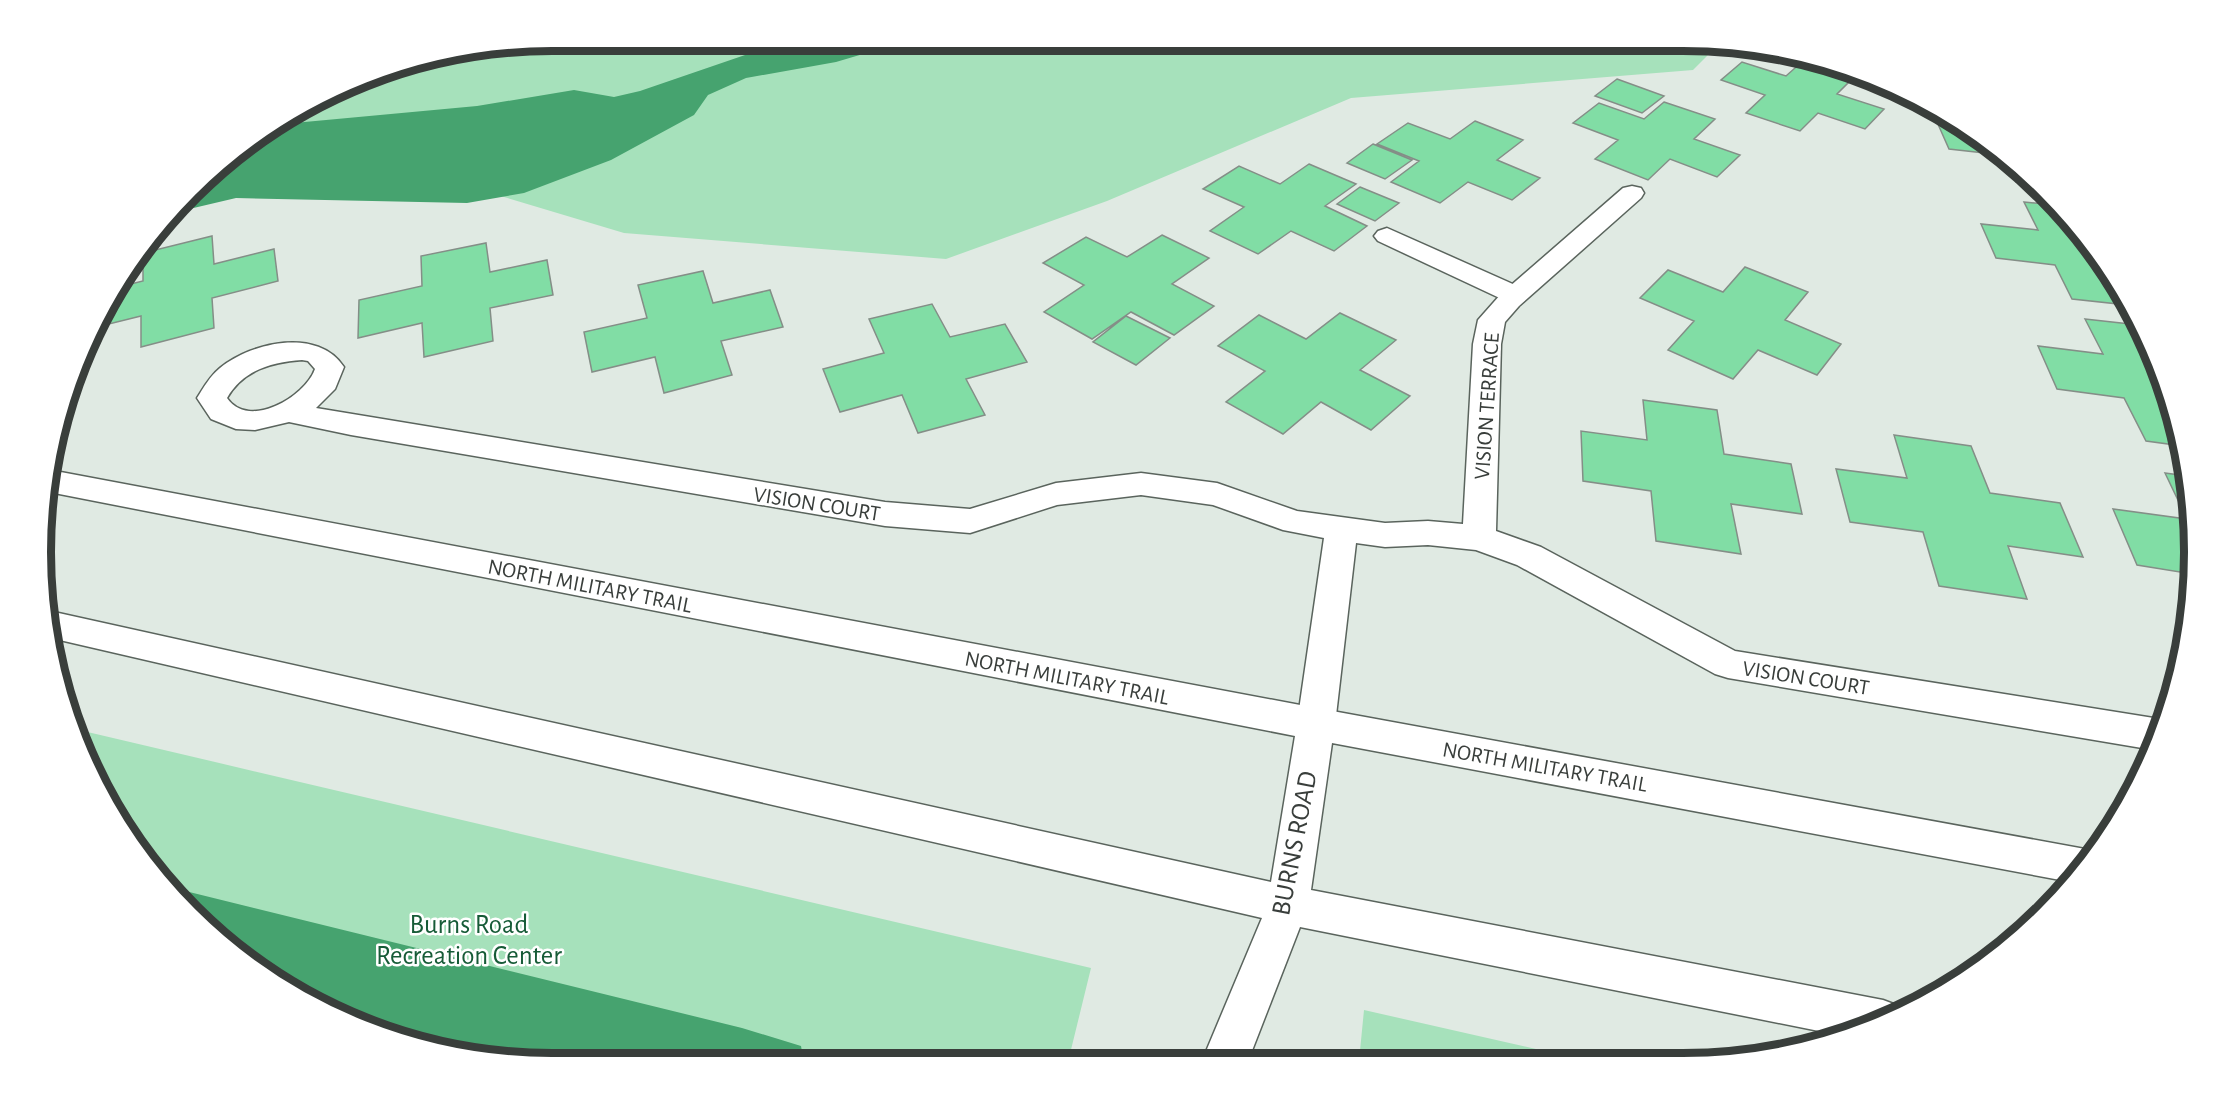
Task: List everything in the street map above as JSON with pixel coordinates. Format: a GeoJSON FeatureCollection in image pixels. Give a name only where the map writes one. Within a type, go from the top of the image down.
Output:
{"type":"FeatureCollection","features":[{"type":"Feature","properties":{"kind":"main road","name":"VISION TERRACE"},"geometry":{"type":"LineString","coordinates":[[1479,538],[1487,344],[1492,320],[1515,295],[1632,193]]}},
{"type":"Feature","properties":{"kind":"main road"},"geometry":{"type":"LineString","coordinates":[[1387,236],[1515,295]]}},
{"type":"Feature","properties":{"kind":"main road","name":"VISION COURT"},"geometry":{"type":"LineString","coordinates":[[288,412],[351,425],[885,514],[970,521],[1056,494],[1141,484],[1217,494],[1294,522],[1385,535],[1428,533],[1479,538],[1529,556],[1728,664],[2150,733]]}},
{"type":"Feature","properties":{"kind":"main road","name":"NORTH MILITARY TRAIL"},"geometry":{"type":"LineString","coordinates":[[56,482],[1316,724],[2075,864]]}},
{"type":"Feature","properties":{"kind":"main road"},"geometry":{"type":"LineString","coordinates":[[1316,724],[1341,529]]}},
{"type":"Feature","properties":{"kind":"main road"},"geometry":{"type":"LineString","coordinates":[[57,625],[1288,905],[1865,1018]]}},
{"type":"Feature","properties":{"kind":"main road","name":"BURNS ROAD"},"geometry":{"type":"LineString","coordinates":[[1228,1053],[1288,905],[1316,724]]}},
{"type":"Feature","properties":{"kind":"green space"},"geometry":{"type":"Polygon","coordinates":[[[519,52],[1711,52],[1693,70],[1351,98],[1107,201],[946,259],[624,233],[282,130],[330,103],[391,78],[454,61],[519,52]]]}},
{"type":"Feature","properties":{"kind":"green space","name":"Burns Road Recreation Center"},"geometry":{"type":"Polygon","coordinates":[[[84,731],[1091,968],[1070,1053],[552,1053],[487,1049],[422,1036],[360,1015],[301,986],[274,969],[222,929],[175,882],[135,830],[103,774],[84,731]]]}},
{"type":"Feature","properties":{"kind":"green space"},"geometry":{"type":"Polygon","coordinates":[[[1364,1010],[1553,1053],[1360,1053],[1364,1010]]]}},
{"type":"Feature","properties":{"kind":"shaded area"},"geometry":{"type":"Polygon","coordinates":[[[757,51],[873,51],[836,62],[746,78],[708,95],[694,115],[611,160],[524,193],[467,203],[236,198],[187,210],[222,175],[293,123],[477,106],[574,90],[614,97],[640,91],[757,51]]]}},
{"type":"Feature","properties":{"kind":"shaded area"},"geometry":{"type":"Polygon","coordinates":[[[183,890],[742,1028],[801,1046],[802,1053],[552,1053],[487,1049],[422,1036],[360,1015],[301,986],[274,969],[222,929],[183,890]]]}},
{"type":"Feature","properties":{"kind":"building"},"geometry":{"type":"Polygon","coordinates":[[[1742,62],[1786,76],[1799,65],[1844,78],[1851,80],[1837,94],[1884,109],[1865,129],[1818,113],[1800,131],[1746,113],[1765,95],[1721,80],[1742,62]]]}},
{"type":"Feature","properties":{"kind":"building"},"geometry":{"type":"Polygon","coordinates":[[[1617,79],[1664,96],[1642,113],[1595,96],[1617,79]]]}},
{"type":"Feature","properties":{"kind":"building"},"geometry":{"type":"Polygon","coordinates":[[[1664,102],[1715,119],[1694,139],[1740,155],[1717,177],[1670,159],[1648,180],[1595,159],[1618,140],[1573,123],[1599,103],[1644,119],[1664,102]]]}},
{"type":"Feature","properties":{"kind":"building"},"geometry":{"type":"Polygon","coordinates":[[[1475,121],[1523,140],[1497,160],[1540,178],[1512,200],[1468,182],[1440,203],[1391,182],[1419,161],[1377,144],[1408,123],[1450,139],[1475,121]]]}},
{"type":"Feature","properties":{"kind":"building"},"geometry":{"type":"Polygon","coordinates":[[[1937,122],[1961,135],[1985,153],[1949,149],[1937,122]]]}},
{"type":"Feature","properties":{"kind":"building"},"geometry":{"type":"Polygon","coordinates":[[[1373,144],[1412,160],[1385,179],[1347,163],[1373,144]]]}},
{"type":"Feature","properties":{"kind":"building"},"geometry":{"type":"Polygon","coordinates":[[[1309,164],[1356,184],[1325,206],[1367,226],[1334,251],[1291,231],[1258,254],[1210,231],[1244,207],[1203,189],[1239,166],[1280,184],[1309,164]]]}},
{"type":"Feature","properties":{"kind":"building"},"geometry":{"type":"Polygon","coordinates":[[[1360,187],[1399,203],[1375,221],[1337,204],[1360,187]]]}},
{"type":"Feature","properties":{"kind":"building"},"geometry":{"type":"Polygon","coordinates":[[[2024,202],[2042,204],[2060,222],[2100,274],[2118,304],[2072,299],[2055,265],[1996,258],[1981,224],[2038,230],[2024,202]]]}},
{"type":"Feature","properties":{"kind":"building"},"geometry":{"type":"Polygon","coordinates":[[[1162,235],[1209,258],[1172,284],[1214,306],[1174,335],[1131,312],[1092,339],[1044,312],[1084,285],[1043,263],[1086,237],[1127,257],[1162,235]]]}},
{"type":"Feature","properties":{"kind":"building"},"geometry":{"type":"Polygon","coordinates":[[[212,236],[214,264],[274,249],[278,281],[212,298],[214,328],[141,347],[141,316],[106,325],[128,285],[143,281],[143,263],[152,251],[212,236]]]}},
{"type":"Feature","properties":{"kind":"building"},"geometry":{"type":"Polygon","coordinates":[[[486,243],[490,272],[547,260],[553,295],[490,308],[493,341],[424,357],[422,323],[358,338],[359,300],[422,286],[421,256],[486,243]]]}},
{"type":"Feature","properties":{"kind":"building"},"geometry":{"type":"Polygon","coordinates":[[[1745,267],[1808,292],[1785,320],[1841,344],[1817,375],[1758,350],[1733,379],[1668,350],[1694,321],[1640,298],[1668,270],[1723,292],[1745,267]]]}},
{"type":"Feature","properties":{"kind":"building"},"geometry":{"type":"Polygon","coordinates":[[[703,271],[713,303],[770,290],[783,327],[721,341],[732,375],[664,393],[655,357],[592,372],[584,332],[647,318],[638,285],[703,271]]]}},
{"type":"Feature","properties":{"kind":"building"},"geometry":{"type":"Polygon","coordinates":[[[932,304],[950,337],[1005,324],[1027,362],[966,379],[985,415],[918,433],[902,395],[840,412],[823,369],[884,353],[869,319],[932,304]]]}},
{"type":"Feature","properties":{"kind":"building"},"geometry":{"type":"Polygon","coordinates":[[[1340,313],[1396,340],[1360,370],[1410,396],[1371,430],[1321,402],[1283,434],[1226,402],[1265,371],[1218,346],[1259,315],[1306,339],[1340,313]]]}},
{"type":"Feature","properties":{"kind":"building"},"geometry":{"type":"Polygon","coordinates":[[[1126,316],[1170,338],[1136,365],[1093,342],[1126,316]]]}},
{"type":"Feature","properties":{"kind":"building"},"geometry":{"type":"Polygon","coordinates":[[[2085,319],[2129,324],[2146,360],[2167,422],[2172,445],[2146,441],[2124,398],[2057,389],[2038,346],[2103,354],[2085,319]]]}},
{"type":"Feature","properties":{"kind":"building"},"geometry":{"type":"Polygon","coordinates":[[[1643,400],[1717,410],[1724,454],[1791,464],[1802,514],[1731,504],[1741,554],[1656,541],[1651,491],[1583,481],[1581,431],[1647,440],[1643,400]]]}},
{"type":"Feature","properties":{"kind":"building"},"geometry":{"type":"Polygon","coordinates":[[[1894,435],[1971,446],[1990,493],[2060,503],[2083,557],[2008,546],[2027,599],[1939,586],[1923,532],[1850,522],[1836,469],[1907,478],[1894,435]]]}},
{"type":"Feature","properties":{"kind":"building"},"geometry":{"type":"Polygon","coordinates":[[[2165,473],[2178,475],[2182,509],[2165,473]]]}},
{"type":"Feature","properties":{"kind":"building"},"geometry":{"type":"Polygon","coordinates":[[[2113,509],[2183,518],[2183,573],[2137,565],[2113,509]]]}}]}
